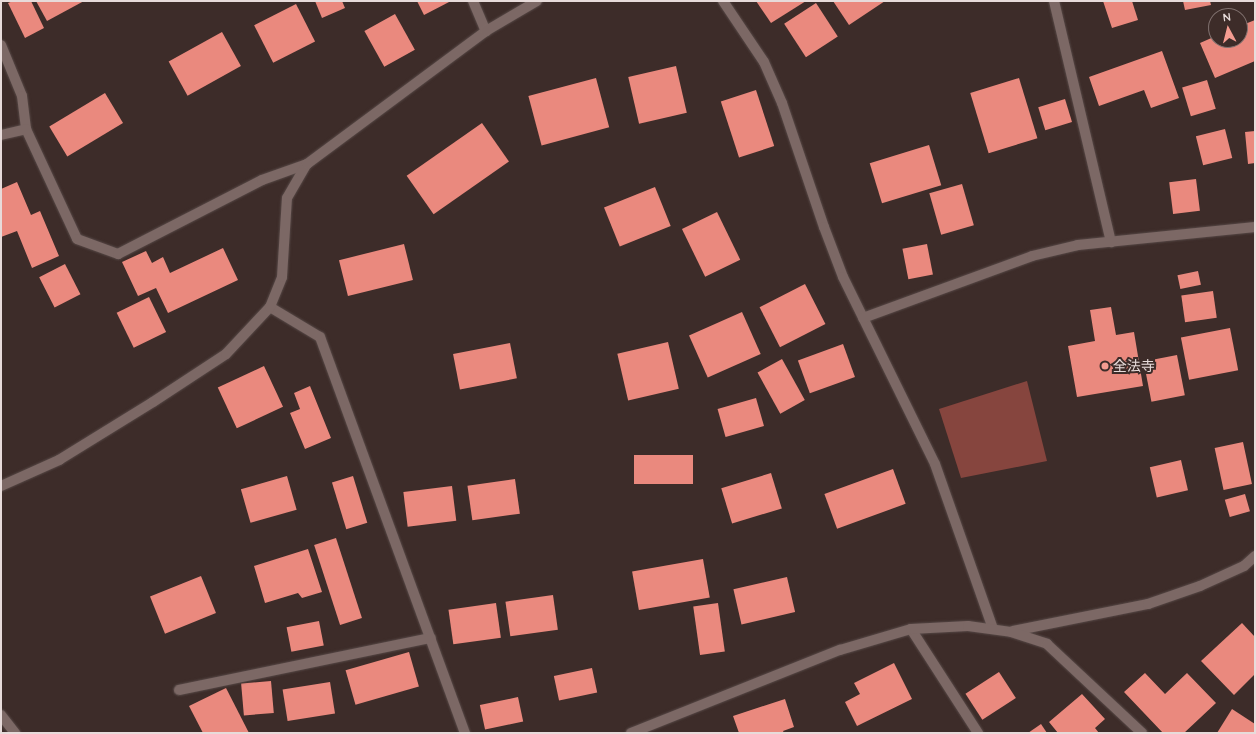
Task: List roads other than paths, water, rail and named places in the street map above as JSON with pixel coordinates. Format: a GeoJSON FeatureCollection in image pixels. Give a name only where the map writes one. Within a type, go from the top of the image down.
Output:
{"type":"FeatureCollection","features":[{"type":"Feature","properties":{"kind":"street"},"geometry":{"type":"LineString","coordinates":[[473,1],[486,31]]}},
{"type":"Feature","properties":{"kind":"street"},"geometry":{"type":"LineString","coordinates":[[1,44],[22,96],[26,129],[77,239],[118,254],[262,180],[307,164],[486,31],[537,1]]}},
{"type":"Feature","properties":{"kind":"street"},"geometry":{"type":"LineString","coordinates":[[723,1],[764,62],[782,103],[843,277],[934,464],[993,629]]}},
{"type":"Feature","properties":{"kind":"street"},"geometry":{"type":"LineString","coordinates":[[1054,1],[1111,242]]}},
{"type":"Feature","properties":{"kind":"street"},"geometry":{"type":"LineString","coordinates":[[1,135],[26,129]]}},
{"type":"Feature","properties":{"kind":"street"},"geometry":{"type":"LineString","coordinates":[[1,486],[59,460],[153,402],[226,354],[270,307],[282,277],[287,198],[307,164]]}},
{"type":"Feature","properties":{"kind":"street"},"geometry":{"type":"LineString","coordinates":[[863,318],[1032,256],[1078,246],[1255,227]]}},
{"type":"Feature","properties":{"kind":"street"},"geometry":{"type":"LineString","coordinates":[[270,307],[320,337],[465,733]]}},
{"type":"Feature","properties":{"kind":"street"},"geometry":{"type":"LineString","coordinates":[[1011,632],[1148,604],[1200,586],[1244,566],[1255,556]]}},
{"type":"Feature","properties":{"kind":"street"},"geometry":{"type":"LineString","coordinates":[[633,733],[840,650],[911,629],[968,626],[1011,632],[1047,644],[1142,733]]}},
{"type":"Feature","properties":{"kind":"street"},"geometry":{"type":"LineString","coordinates":[[911,629],[978,733]]}},
{"type":"Feature","properties":{"kind":"street"},"geometry":{"type":"LineString","coordinates":[[179,690],[431,638]]}},
{"type":"Feature","properties":{"kind":"street"},"geometry":{"type":"LineString","coordinates":[[1,715],[15,733]]}},
{"type":"Feature","properties":{"kind":"place","name":"全法寺"},"geometry":{"type":"Point","coordinates":[1105,366]}}]}
